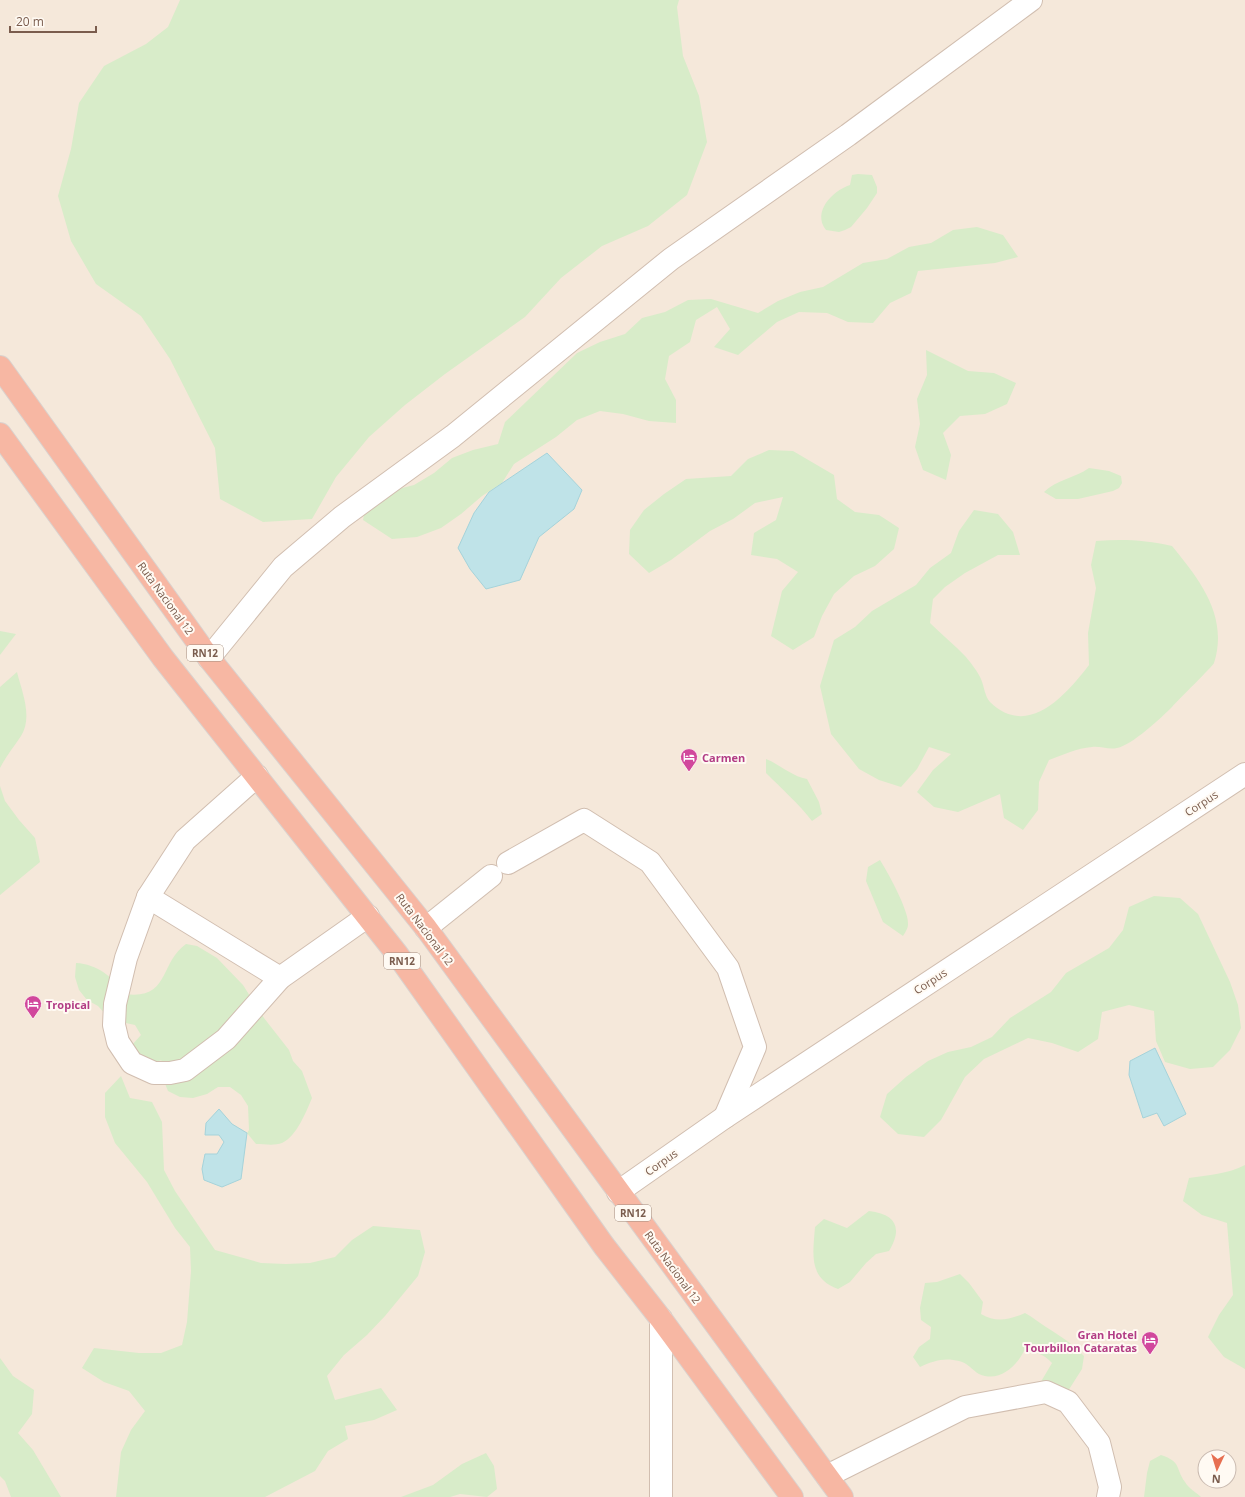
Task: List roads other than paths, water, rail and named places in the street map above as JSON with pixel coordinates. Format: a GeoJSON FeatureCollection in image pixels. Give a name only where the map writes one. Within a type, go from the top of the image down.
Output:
{"type":"FeatureCollection","features":[{"type":"Feature","properties":{"kind":"highway","name":"Ruta Nacional 12"},"geometry":{"type":"LineString","coordinates":[[0,366],[209,658],[426,928],[842,1497]]}},
{"type":"Feature","properties":{"kind":"highway","name":"RN12"},"geometry":{"type":"LineString","coordinates":[[0,434],[163,658],[397,954],[604,1246],[661,1319],[792,1497]]}},
{"type":"Feature","properties":{"kind":"street"},"geometry":{"type":"LineString","coordinates":[[209,658],[282,567],[342,517],[453,436],[671,259],[848,135],[1031,0]]}},
{"type":"Feature","properties":{"kind":"street","name":"Corpus"},"geometry":{"type":"LineString","coordinates":[[618,1192],[725,1117],[1245,774]]}},
{"type":"Feature","properties":{"kind":"street"},"geometry":{"type":"LineString","coordinates":[[257,776],[185,840],[148,897],[126,958],[115,1004],[114,1025],[118,1042],[132,1063],[154,1073],[170,1073],[185,1070],[226,1039],[280,978],[368,916]]}},
{"type":"Feature","properties":{"kind":"street"},"geometry":{"type":"LineString","coordinates":[[508,863],[584,820],[650,862],[728,968],[754,1047],[725,1117]]}},
{"type":"Feature","properties":{"kind":"street"},"geometry":{"type":"LineString","coordinates":[[426,928],[491,876]]}},
{"type":"Feature","properties":{"kind":"street"},"geometry":{"type":"LineString","coordinates":[[148,897],[280,978]]}},
{"type":"Feature","properties":{"kind":"street"},"geometry":{"type":"LineString","coordinates":[[661,1319],[662,1497]]}},
{"type":"Feature","properties":{"kind":"street"},"geometry":{"type":"LineString","coordinates":[[827,1476],[966,1407],[1046,1392],[1068,1402],[1099,1443],[1110,1487],[1108,1497]]}},
{"type":"Feature","properties":{"kind":"water"},"geometry":{"type":"Polygon","coordinates":[[[547,453],[582,490],[574,509],[539,537],[520,580],[486,589],[470,569],[458,548],[474,513],[489,492],[547,453]]]}},
{"type":"Feature","properties":{"kind":"water"},"geometry":{"type":"Polygon","coordinates":[[[1155,1048],[1186,1114],[1164,1126],[1157,1113],[1143,1118],[1129,1075],[1130,1061],[1155,1048]]]}},
{"type":"Feature","properties":{"kind":"water"},"geometry":{"type":"Polygon","coordinates":[[[219,1109],[232,1124],[247,1133],[241,1179],[222,1187],[204,1180],[202,1169],[205,1154],[217,1154],[224,1142],[219,1135],[205,1135],[206,1123],[219,1109]]]}},
{"type":"Feature","properties":{"kind":"place","name":"Carmen"},"geometry":{"type":"Point","coordinates":[689,772]}},
{"type":"Feature","properties":{"kind":"place","name":"Tropical"},"geometry":{"type":"Point","coordinates":[33,1019]}},
{"type":"Feature","properties":{"kind":"place","name":"Gran Hotel Tourbillon Cataratas"},"geometry":{"type":"Point","coordinates":[1150,1355]}}]}
